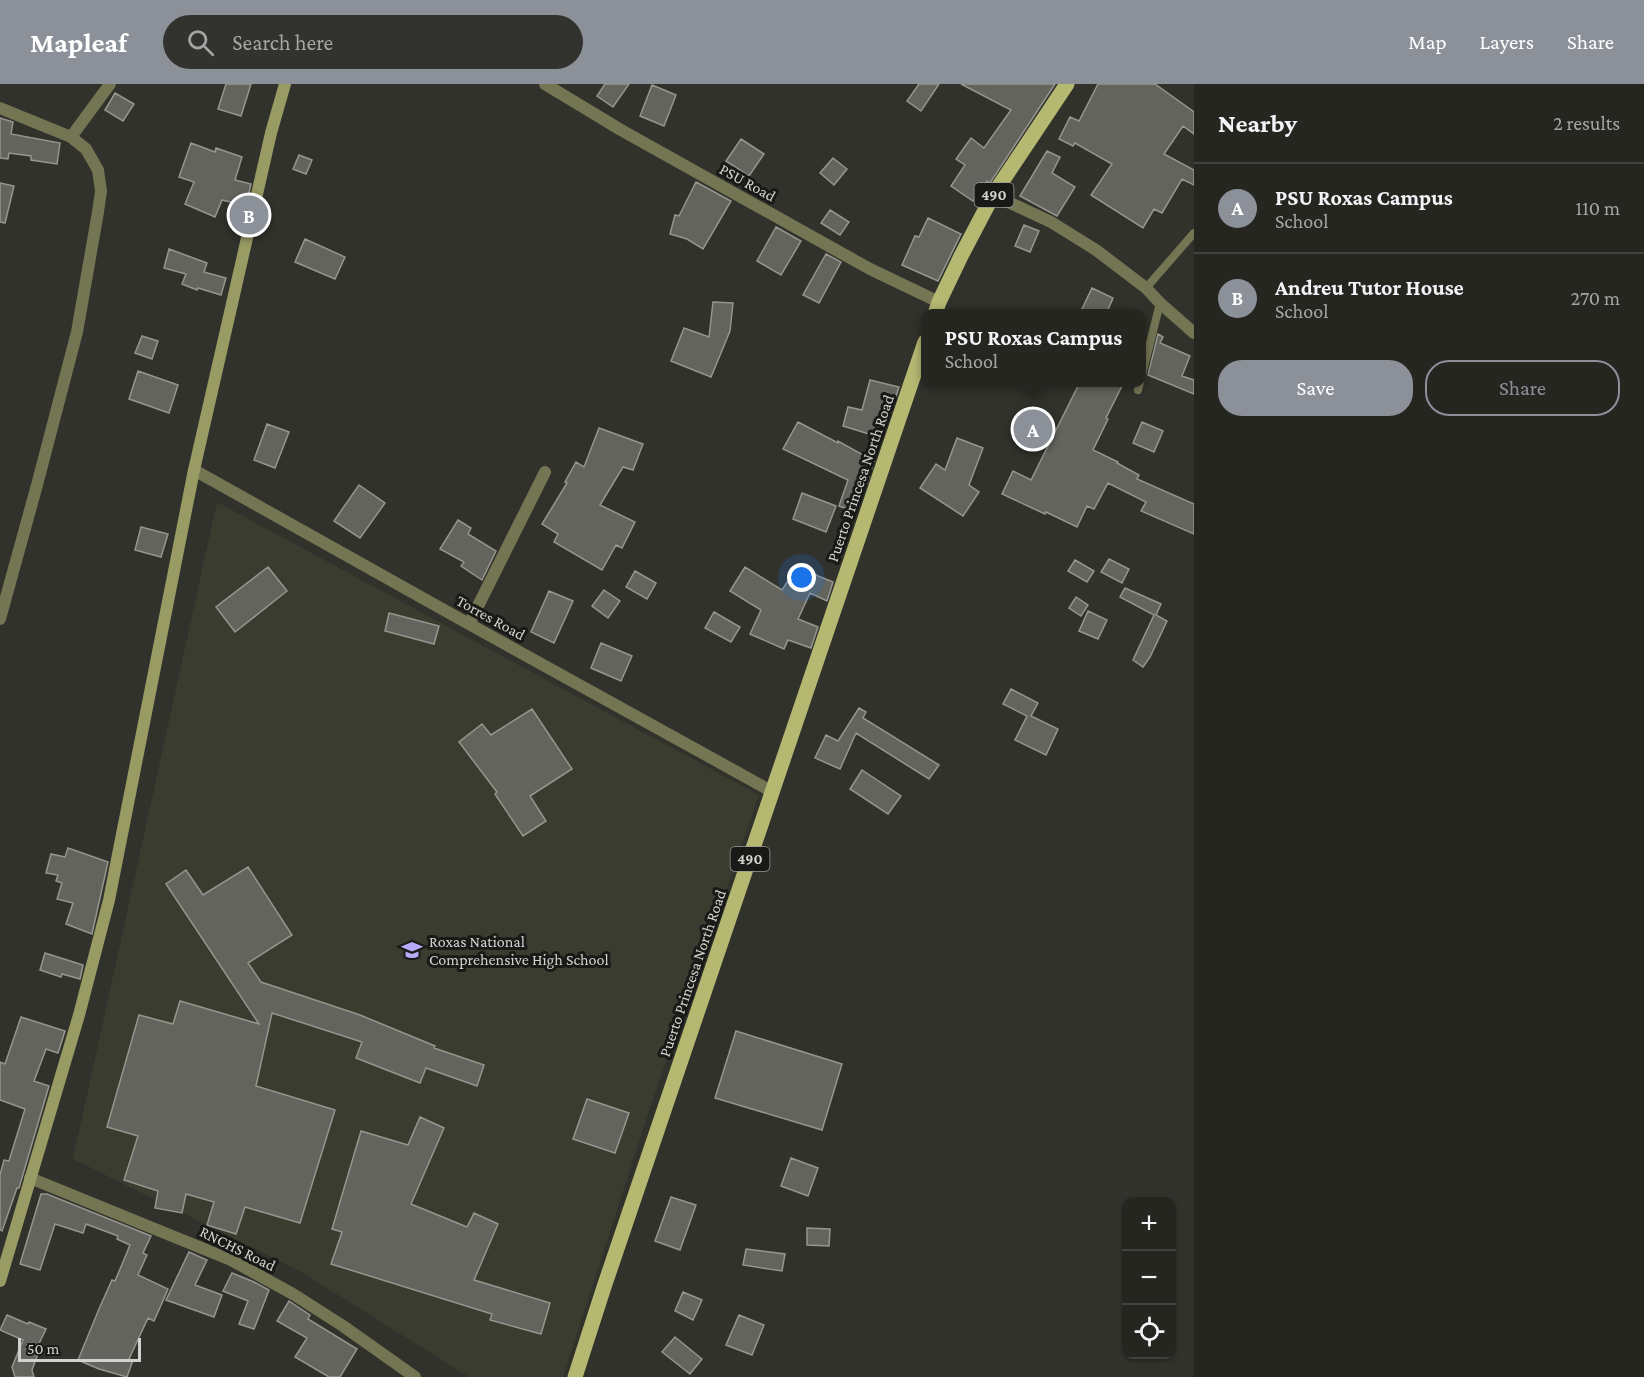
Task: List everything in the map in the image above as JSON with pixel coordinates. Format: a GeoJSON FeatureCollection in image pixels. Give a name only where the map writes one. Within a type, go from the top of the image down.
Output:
{"type":"FeatureCollection","features":[{"type":"Feature","properties":{"kind":"main road","name":"490"},"geometry":{"type":"LineString","coordinates":[[937,308],[993,195],[1067,84]]}},
{"type":"Feature","properties":{"kind":"main road","name":"Puerto Princesa North Road"},"geometry":{"type":"LineString","coordinates":[[575,1377],[921,354]]}},
{"type":"Feature","properties":{"kind":"street"},"geometry":{"type":"LineString","coordinates":[[71,137],[110,84]]}},
{"type":"Feature","properties":{"kind":"street"},"geometry":{"type":"LineString","coordinates":[[0,1281],[79,1015],[109,900],[194,470],[271,133],[285,84]]}},
{"type":"Feature","properties":{"kind":"street","name":"PSU Road"},"geometry":{"type":"LineString","coordinates":[[545,84],[621,130],[937,308]]}},
{"type":"Feature","properties":{"kind":"street"},"geometry":{"type":"LineString","coordinates":[[0,108],[71,137],[86,149],[98,170],[101,191],[77,332],[0,618]]}},
{"type":"Feature","properties":{"kind":"street"},"geometry":{"type":"LineString","coordinates":[[993,195],[1051,222],[1096,250],[1146,288],[1194,333]]}},
{"type":"Feature","properties":{"kind":"street","name":"Torres Road"},"geometry":{"type":"LineString","coordinates":[[194,470],[773,792]]}},
{"type":"Feature","properties":{"kind":"street"},"geometry":{"type":"LineString","coordinates":[[469,624],[545,472]]}},
{"type":"Feature","properties":{"kind":"street","name":"RNCHS Road"},"geometry":{"type":"LineString","coordinates":[[30,1178],[231,1260],[293,1294],[415,1377]]}},
{"type":"Feature","properties":{"kind":"lane"},"geometry":{"type":"LineString","coordinates":[[1146,288],[1194,233]]}},
{"type":"Feature","properties":{"kind":"lane"},"geometry":{"type":"LineString","coordinates":[[1146,360],[1160,303]]}},
{"type":"Feature","properties":{"kind":"shaded area","name":"Roxas National Comprehensive High School"},"geometry":{"type":"Polygon","coordinates":[[[217,502],[759,795],[651,1105],[563,1377],[469,1377],[298,1270],[73,1159],[217,502]]]}},
{"type":"Feature","properties":{"kind":"building"},"geometry":{"type":"Polygon","coordinates":[[[226,84],[251,84],[241,116],[218,109],[226,84]]]}},
{"type":"Feature","properties":{"kind":"building"},"geometry":{"type":"Polygon","coordinates":[[[605,84],[629,84],[613,107],[597,96],[605,84]]]}},
{"type":"Feature","properties":{"kind":"building"},"geometry":{"type":"Polygon","coordinates":[[[919,84],[939,84],[921,111],[907,101],[919,84]]]}},
{"type":"Feature","properties":{"kind":"building"},"geometry":{"type":"Polygon","coordinates":[[[961,84],[1055,84],[990,183],[987,181],[973,201],[951,186],[965,165],[956,159],[971,138],[984,148],[1011,110],[961,84]]]}},
{"type":"Feature","properties":{"kind":"building"},"geometry":{"type":"Polygon","coordinates":[[[1098,84],[1155,84],[1194,112],[1194,134],[1183,126],[1164,154],[1194,170],[1194,185],[1182,179],[1162,213],[1154,209],[1143,228],[1091,195],[1112,164],[1075,143],[1073,146],[1059,139],[1070,117],[1079,121],[1098,84]]]}},
{"type":"Feature","properties":{"kind":"building"},"geometry":{"type":"Polygon","coordinates":[[[652,85],[676,95],[664,126],[640,116],[652,85]]]}},
{"type":"Feature","properties":{"kind":"building"},"geometry":{"type":"Polygon","coordinates":[[[115,93],[134,104],[123,121],[105,110],[115,93]]]}},
{"type":"Feature","properties":{"kind":"building"},"geometry":{"type":"Polygon","coordinates":[[[0,118],[13,122],[11,134],[60,143],[57,164],[31,160],[31,156],[9,153],[8,159],[0,158],[0,118]]]}},
{"type":"Feature","properties":{"kind":"building"},"geometry":{"type":"Polygon","coordinates":[[[741,139],[764,154],[749,176],[726,161],[741,139]]]}},
{"type":"Feature","properties":{"kind":"building"},"geometry":{"type":"Polygon","coordinates":[[[191,143],[215,152],[216,148],[242,157],[235,180],[251,184],[246,206],[222,200],[215,217],[185,204],[194,182],[179,177],[191,143]]]}},
{"type":"Feature","properties":{"kind":"building"},"geometry":{"type":"Polygon","coordinates":[[[1047,151],[1060,157],[1052,173],[1075,187],[1057,216],[1020,196],[1047,151]]]}},
{"type":"Feature","properties":{"kind":"building"},"geometry":{"type":"Polygon","coordinates":[[[299,155],[312,160],[306,174],[293,169],[299,155]]]}},
{"type":"Feature","properties":{"kind":"building"},"geometry":{"type":"Polygon","coordinates":[[[833,158],[847,169],[834,185],[820,173],[833,158]]]}},
{"type":"Feature","properties":{"kind":"building"},"geometry":{"type":"Polygon","coordinates":[[[696,182],[731,201],[703,249],[687,239],[670,234],[675,215],[679,216],[696,182]]]}},
{"type":"Feature","properties":{"kind":"building"},"geometry":{"type":"Polygon","coordinates":[[[0,183],[14,186],[5,223],[0,222],[0,183]]]}},
{"type":"Feature","properties":{"kind":"building"},"geometry":{"type":"Polygon","coordinates":[[[830,210],[849,222],[840,235],[821,223],[830,210]]]}},
{"type":"Feature","properties":{"kind":"building"},"geometry":{"type":"Polygon","coordinates":[[[928,218],[961,234],[938,281],[902,265],[915,236],[919,237],[928,218]]]}},
{"type":"Feature","properties":{"kind":"building"},"geometry":{"type":"Polygon","coordinates":[[[1024,225],[1039,231],[1030,252],[1015,246],[1024,225]]]}},
{"type":"Feature","properties":{"kind":"building"},"geometry":{"type":"Polygon","coordinates":[[[776,227],[801,241],[781,275],[757,261],[776,227]]]}},
{"type":"Feature","properties":{"kind":"building"},"geometry":{"type":"Polygon","coordinates":[[[305,239],[345,257],[335,279],[295,262],[305,239]]]}},
{"type":"Feature","properties":{"kind":"building"},"geometry":{"type":"Polygon","coordinates":[[[169,249],[207,263],[204,272],[226,278],[221,295],[182,284],[186,274],[164,268],[169,249]]]}},
{"type":"Feature","properties":{"kind":"building"},"geometry":{"type":"Polygon","coordinates":[[[826,254],[841,262],[819,303],[803,295],[826,254]]]}},
{"type":"Feature","properties":{"kind":"building"},"geometry":{"type":"Polygon","coordinates":[[[1092,288],[1113,298],[1108,309],[1082,309],[1092,288]]]}},
{"type":"Feature","properties":{"kind":"building"},"geometry":{"type":"Polygon","coordinates":[[[713,302],[733,303],[730,331],[711,377],[671,361],[684,328],[709,337],[713,302]]]}},
{"type":"Feature","properties":{"kind":"building"},"geometry":{"type":"Polygon","coordinates":[[[1158,334],[1163,337],[1160,343],[1190,356],[1182,376],[1194,380],[1194,394],[1148,375],[1158,334]]]}},
{"type":"Feature","properties":{"kind":"building"},"geometry":{"type":"Polygon","coordinates":[[[142,336],[158,341],[152,359],[135,353],[142,336]]]}},
{"type":"Feature","properties":{"kind":"building"},"geometry":{"type":"Polygon","coordinates":[[[138,371],[178,385],[169,413],[129,399],[138,371]]]}},
{"type":"Feature","properties":{"kind":"building"},"geometry":{"type":"Polygon","coordinates":[[[870,380],[899,387],[882,438],[843,426],[848,407],[862,410],[870,380]]]}},
{"type":"Feature","properties":{"kind":"building"},"geometry":{"type":"Polygon","coordinates":[[[1078,387],[1122,387],[1093,450],[1139,475],[1137,479],[1194,504],[1194,534],[1141,511],[1146,502],[1108,483],[1094,509],[1087,506],[1077,527],[1002,494],[1013,471],[1031,480],[1078,387]]]}},
{"type":"Feature","properties":{"kind":"building"},"geometry":{"type":"Polygon","coordinates":[[[798,422],[874,461],[866,486],[860,483],[850,510],[839,506],[848,480],[783,449],[798,422]]]}},
{"type":"Feature","properties":{"kind":"building"},"geometry":{"type":"Polygon","coordinates":[[[1142,422],[1163,431],[1154,452],[1133,443],[1142,422]]]}},
{"type":"Feature","properties":{"kind":"building"},"geometry":{"type":"Polygon","coordinates":[[[267,424],[289,432],[275,468],[254,460],[267,424]]]}},
{"type":"Feature","properties":{"kind":"building"},"geometry":{"type":"Polygon","coordinates":[[[599,428],[643,444],[633,470],[623,467],[600,505],[635,522],[622,548],[616,545],[602,570],[554,542],[558,534],[542,524],[567,483],[565,482],[576,462],[584,467],[599,428]]]}},
{"type":"Feature","properties":{"kind":"building"},"geometry":{"type":"Polygon","coordinates":[[[957,438],[983,448],[969,485],[979,492],[963,516],[920,488],[936,464],[945,470],[957,438]]]}},
{"type":"Feature","properties":{"kind":"building"},"geometry":{"type":"Polygon","coordinates":[[[359,485],[385,503],[360,538],[334,521],[359,485]]]}},
{"type":"Feature","properties":{"kind":"building"},"geometry":{"type":"Polygon","coordinates":[[[802,493],[836,506],[826,532],[793,519],[802,493]]]}},
{"type":"Feature","properties":{"kind":"building"},"geometry":{"type":"Polygon","coordinates":[[[458,520],[471,528],[468,534],[496,551],[482,580],[461,566],[464,562],[440,549],[458,520]]]}},
{"type":"Feature","properties":{"kind":"building"},"geometry":{"type":"Polygon","coordinates":[[[141,527],[168,534],[161,557],[135,550],[141,527]]]}},
{"type":"Feature","properties":{"kind":"building"},"geometry":{"type":"Polygon","coordinates":[[[1109,559],[1129,569],[1122,583],[1101,572],[1109,559]]]}},
{"type":"Feature","properties":{"kind":"building"},"geometry":{"type":"Polygon","coordinates":[[[1075,560],[1094,571],[1087,582],[1068,571],[1075,560]]]}},
{"type":"Feature","properties":{"kind":"building"},"geometry":{"type":"Polygon","coordinates":[[[799,564],[833,582],[827,601],[810,593],[798,619],[818,627],[811,648],[788,640],[784,649],[750,634],[761,610],[730,591],[745,567],[782,590],[799,564]]]}},
{"type":"Feature","properties":{"kind":"building"},"geometry":{"type":"Polygon","coordinates":[[[268,567],[287,591],[235,632],[216,607],[268,567]]]}},
{"type":"Feature","properties":{"kind":"building"},"geometry":{"type":"Polygon","coordinates":[[[635,571],[656,583],[647,599],[626,587],[635,571]]]}},
{"type":"Feature","properties":{"kind":"building"},"geometry":{"type":"Polygon","coordinates":[[[1125,588],[1161,604],[1156,615],[1167,621],[1143,667],[1133,660],[1154,615],[1120,597],[1125,588]]]}},
{"type":"Feature","properties":{"kind":"building"},"geometry":{"type":"Polygon","coordinates":[[[604,590],[620,601],[608,618],[592,606],[604,590]]]}},
{"type":"Feature","properties":{"kind":"building"},"geometry":{"type":"Polygon","coordinates":[[[549,591],[573,601],[554,643],[531,632],[549,591]]]}},
{"type":"Feature","properties":{"kind":"building"},"geometry":{"type":"Polygon","coordinates":[[[1076,597],[1088,605],[1081,616],[1069,608],[1076,597]]]}},
{"type":"Feature","properties":{"kind":"building"},"geometry":{"type":"Polygon","coordinates":[[[1088,611],[1107,620],[1098,639],[1079,631],[1088,611]]]}},
{"type":"Feature","properties":{"kind":"building"},"geometry":{"type":"Polygon","coordinates":[[[714,612],[740,627],[731,642],[705,628],[714,612]]]}},
{"type":"Feature","properties":{"kind":"building"},"geometry":{"type":"Polygon","coordinates":[[[389,613],[439,626],[434,644],[385,631],[389,613]]]}},
{"type":"Feature","properties":{"kind":"building"},"geometry":{"type":"Polygon","coordinates":[[[601,643],[632,656],[621,681],[591,668],[601,643]]]}},
{"type":"Feature","properties":{"kind":"building"},"geometry":{"type":"Polygon","coordinates":[[[1011,689],[1038,703],[1031,716],[1058,729],[1046,755],[1015,740],[1027,716],[1003,704],[1011,689]]]}},
{"type":"Feature","properties":{"kind":"building"},"geometry":{"type":"Polygon","coordinates":[[[859,708],[866,712],[863,718],[939,765],[929,779],[856,733],[840,769],[815,758],[826,735],[838,741],[859,708]]]}},
{"type":"Feature","properties":{"kind":"building"},"geometry":{"type":"Polygon","coordinates":[[[532,709],[572,769],[530,796],[546,821],[523,836],[495,794],[497,792],[459,742],[482,724],[491,735],[532,709]]]}},
{"type":"Feature","properties":{"kind":"building"},"geometry":{"type":"Polygon","coordinates":[[[862,770],[901,796],[888,814],[850,789],[862,770]]]}},
{"type":"Feature","properties":{"kind":"building"},"geometry":{"type":"Polygon","coordinates":[[[68,848],[108,862],[92,934],[66,924],[73,903],[57,899],[62,883],[56,881],[58,875],[46,873],[51,854],[65,857],[68,848]]]}},
{"type":"Feature","properties":{"kind":"building"},"geometry":{"type":"Polygon","coordinates":[[[248,867],[292,935],[248,963],[261,982],[360,1015],[435,1046],[434,1048],[484,1065],[477,1086],[426,1068],[420,1083],[356,1058],[362,1042],[272,1013],[256,1086],[335,1110],[300,1223],[245,1207],[236,1234],[207,1225],[214,1202],[186,1194],[182,1213],[155,1208],[158,1191],[124,1180],[138,1136],[107,1127],[139,1015],[173,1024],[180,1001],[259,1024],[166,884],[186,870],[203,895],[248,867]]]}},
{"type":"Feature","properties":{"kind":"building"},"geometry":{"type":"Polygon","coordinates":[[[45,953],[83,965],[80,979],[62,974],[61,977],[40,970],[45,953]]]}},
{"type":"Feature","properties":{"kind":"building"},"geometry":{"type":"Polygon","coordinates":[[[21,1017],[65,1031],[58,1053],[46,1049],[34,1081],[49,1086],[19,1188],[17,1188],[2,1231],[0,1230],[0,1175],[4,1160],[9,1161],[25,1109],[0,1100],[0,1062],[5,1064],[21,1017]]]}},
{"type":"Feature","properties":{"kind":"building"},"geometry":{"type":"Polygon","coordinates":[[[736,1031],[842,1064],[822,1130],[715,1098],[736,1031]]]}},
{"type":"Feature","properties":{"kind":"building"},"geometry":{"type":"Polygon","coordinates":[[[587,1099],[629,1113],[615,1153],[573,1139],[587,1099]]]}},
{"type":"Feature","properties":{"kind":"building"},"geometry":{"type":"Polygon","coordinates":[[[420,1117],[444,1128],[411,1204],[467,1227],[474,1213],[498,1224],[474,1280],[550,1303],[541,1334],[490,1320],[492,1314],[331,1264],[342,1232],[332,1229],[361,1131],[408,1145],[420,1117]]]}},
{"type":"Feature","properties":{"kind":"building"},"geometry":{"type":"Polygon","coordinates":[[[791,1158],[818,1168],[808,1196],[781,1186],[791,1158]]]}},
{"type":"Feature","properties":{"kind":"building"},"geometry":{"type":"Polygon","coordinates":[[[41,1194],[47,1194],[151,1236],[143,1253],[147,1255],[138,1275],[168,1289],[154,1321],[148,1318],[129,1359],[133,1360],[127,1377],[78,1360],[112,1280],[115,1281],[130,1245],[117,1239],[118,1236],[86,1224],[83,1233],[55,1224],[40,1270],[20,1264],[41,1194]]]}},
{"type":"Feature","properties":{"kind":"building"},"geometry":{"type":"Polygon","coordinates":[[[671,1197],[696,1205],[680,1250],[655,1241],[671,1197]]]}},
{"type":"Feature","properties":{"kind":"building"},"geometry":{"type":"Polygon","coordinates":[[[807,1228],[830,1229],[829,1246],[807,1245],[807,1228]]]}},
{"type":"Feature","properties":{"kind":"building"},"geometry":{"type":"Polygon","coordinates":[[[746,1249],[785,1254],[782,1271],[743,1265],[746,1249]]]}},
{"type":"Feature","properties":{"kind":"building"},"geometry":{"type":"Polygon","coordinates":[[[189,1252],[207,1260],[195,1285],[222,1295],[214,1317],[166,1300],[189,1252]]]}},
{"type":"Feature","properties":{"kind":"building"},"geometry":{"type":"Polygon","coordinates":[[[232,1273],[269,1290],[254,1329],[239,1324],[248,1301],[223,1291],[232,1273]]]}},
{"type":"Feature","properties":{"kind":"building"},"geometry":{"type":"Polygon","coordinates":[[[683,1292],[702,1300],[693,1320],[675,1311],[683,1292]]]}},
{"type":"Feature","properties":{"kind":"building"},"geometry":{"type":"Polygon","coordinates":[[[289,1301],[310,1315],[308,1319],[357,1349],[340,1377],[329,1377],[295,1357],[307,1338],[277,1321],[289,1301]]]}},
{"type":"Feature","properties":{"kind":"building"},"geometry":{"type":"Polygon","coordinates":[[[7,1315],[46,1329],[36,1350],[39,1351],[32,1370],[34,1377],[15,1377],[12,1367],[23,1340],[0,1330],[7,1315]]]}},
{"type":"Feature","properties":{"kind":"building"},"geometry":{"type":"Polygon","coordinates":[[[739,1315],[764,1325],[752,1355],[726,1345],[739,1315]]]}},
{"type":"Feature","properties":{"kind":"building"},"geometry":{"type":"Polygon","coordinates":[[[675,1337],[702,1359],[690,1374],[662,1352],[675,1337]]]}},
{"type":"Feature","properties":{"kind":"place","name":"Andreu Tutor House"},"geometry":{"type":"Point","coordinates":[249,215]}},
{"type":"Feature","properties":{"kind":"place","name":"PSU Roxas Campus"},"geometry":{"type":"Point","coordinates":[1033,429]}},
{"type":"Feature","properties":{"kind":"place","name":"Roxas National Comprehensive High School"},"geometry":{"type":"Point","coordinates":[412,950]}}]}
